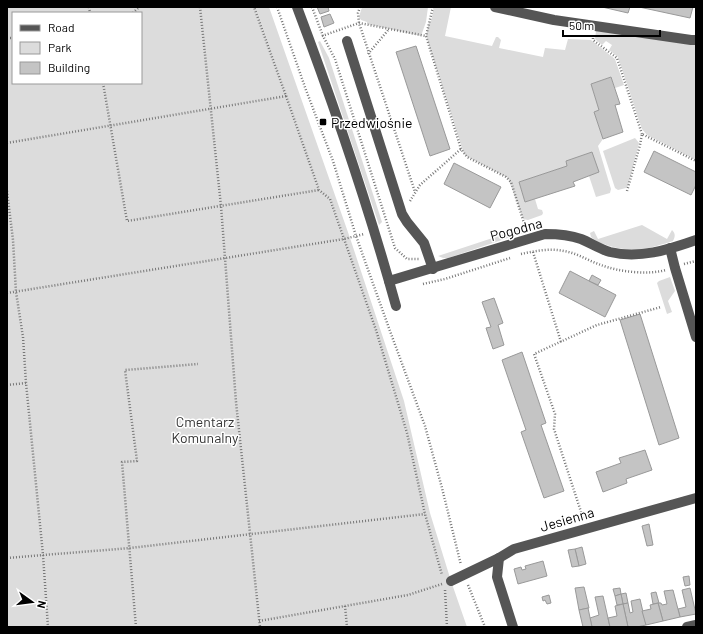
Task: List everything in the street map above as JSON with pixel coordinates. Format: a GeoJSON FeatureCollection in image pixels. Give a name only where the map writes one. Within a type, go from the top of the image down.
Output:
{"type":"FeatureCollection","features":[{"type":"Feature","properties":{"kind":"street"},"geometry":{"type":"LineString","coordinates":[[297,7],[343,136],[396,306]]}},
{"type":"Feature","properties":{"kind":"street"},"geometry":{"type":"LineString","coordinates":[[495,7],[554,20],[696,40]]}},
{"type":"Feature","properties":{"kind":"street"},"geometry":{"type":"LineString","coordinates":[[347,41],[402,214],[424,243],[433,269]]}},
{"type":"Feature","properties":{"kind":"street","name":"Pogodna"},"geometry":{"type":"LineString","coordinates":[[389,281],[433,269],[545,234],[560,234],[573,237],[604,250],[624,254],[647,254],[696,240]]}},
{"type":"Feature","properties":{"kind":"street"},"geometry":{"type":"LineString","coordinates":[[670,248],[674,268],[696,337]]}},
{"type":"Feature","properties":{"kind":"street","name":"Jesienna"},"geometry":{"type":"LineString","coordinates":[[448,582],[499,558],[514,549],[696,498]]}},
{"type":"Feature","properties":{"kind":"street"},"geometry":{"type":"LineString","coordinates":[[499,558],[497,577],[513,627]]}},
{"type":"Feature","properties":{"kind":"street"},"geometry":{"type":"LineString","coordinates":[[687,627],[696,625]]}},
{"type":"Feature","properties":{"kind":"path"},"geometry":{"type":"LineString","coordinates":[[200,7],[221,206],[236,402],[260,627]]}},
{"type":"Feature","properties":{"kind":"path"},"geometry":{"type":"LineString","coordinates":[[254,7],[319,190],[330,199],[376,330],[405,425],[425,514],[448,582],[447,627]]}},
{"type":"Feature","properties":{"kind":"path"},"geometry":{"type":"LineString","coordinates":[[277,7],[333,161],[356,236],[425,426],[464,575],[485,627]]}},
{"type":"Feature","properties":{"kind":"path"},"geometry":{"type":"LineString","coordinates":[[312,7],[323,36],[335,60],[395,248],[404,258],[410,260],[429,256]]}},
{"type":"Feature","properties":{"kind":"path"},"geometry":{"type":"LineString","coordinates":[[360,7],[358,14],[359,23],[368,54],[415,192]]}},
{"type":"Feature","properties":{"kind":"path"},"geometry":{"type":"LineString","coordinates":[[433,7],[426,36],[461,149],[467,156],[506,177],[511,182],[524,224]]}},
{"type":"Feature","properties":{"kind":"path"},"geometry":{"type":"LineString","coordinates":[[316,38],[359,23],[426,36]]}},
{"type":"Feature","properties":{"kind":"path"},"geometry":{"type":"LineString","coordinates":[[595,26],[593,40],[617,58],[642,134],[627,191]]}},
{"type":"Feature","properties":{"kind":"path"},"geometry":{"type":"LineString","coordinates":[[368,54],[389,29]]}},
{"type":"Feature","properties":{"kind":"path"},"geometry":{"type":"LineString","coordinates":[[292,47],[297,45]]}},
{"type":"Feature","properties":{"kind":"path"},"geometry":{"type":"LineString","coordinates":[[103,84],[126,221],[319,190]]}},
{"type":"Feature","properties":{"kind":"path"},"geometry":{"type":"LineString","coordinates":[[7,142],[286,96]]}},
{"type":"Feature","properties":{"kind":"path"},"geometry":{"type":"LineString","coordinates":[[642,134],[696,161]]}},
{"type":"Feature","properties":{"kind":"path"},"geometry":{"type":"LineString","coordinates":[[408,206],[420,185],[461,149]]}},
{"type":"Feature","properties":{"kind":"path"},"geometry":{"type":"LineString","coordinates":[[7,191],[13,240],[16,292],[23,337],[26,383],[43,555],[48,627]]}},
{"type":"Feature","properties":{"kind":"path"},"geometry":{"type":"LineString","coordinates":[[7,293],[225,259],[344,239],[367,233]]}},
{"type":"Feature","properties":{"kind":"path"},"geometry":{"type":"LineString","coordinates":[[445,279],[522,254],[550,250],[569,252],[601,265],[621,270],[660,272],[696,260]]}},
{"type":"Feature","properties":{"kind":"path"},"geometry":{"type":"LineString","coordinates":[[533,252],[561,342]]}},
{"type":"Feature","properties":{"kind":"path"},"geometry":{"type":"LineString","coordinates":[[590,516],[583,518],[554,429],[555,414],[534,354],[597,325],[661,307]]}},
{"type":"Feature","properties":{"kind":"path"},"geometry":{"type":"LineString","coordinates":[[136,627],[122,462],[137,460],[125,370],[198,364]]}},
{"type":"Feature","properties":{"kind":"path"},"geometry":{"type":"LineString","coordinates":[[7,385],[26,383]]}},
{"type":"Feature","properties":{"kind":"path"},"geometry":{"type":"LineString","coordinates":[[7,558],[130,548],[425,514]]}},
{"type":"Feature","properties":{"kind":"path"},"geometry":{"type":"LineString","coordinates":[[259,621],[408,594],[448,582]]}},
{"type":"Feature","properties":{"kind":"path"},"geometry":{"type":"LineString","coordinates":[[345,606],[347,627]]}},
{"type":"Feature","properties":{"kind":"green space","name":"Cmentarz Komunalny"},"geometry":{"type":"Polygon","coordinates":[[[7,7],[269,7],[350,238],[404,401],[430,513],[467,627],[7,627],[7,7]]]}},
{"type":"Feature","properties":{"kind":"green space"},"geometry":{"type":"Polygon","coordinates":[[[362,7],[428,7],[426,22],[421,36],[367,24],[367,22],[361,20],[359,17],[362,7]]]}},
{"type":"Feature","properties":{"kind":"green space"},"geometry":{"type":"Polygon","coordinates":[[[434,7],[451,7],[445,36],[492,46],[496,37],[498,37],[501,40],[499,48],[543,57],[545,48],[565,50],[568,39],[591,40],[615,59],[624,85],[615,88],[611,77],[591,84],[599,110],[594,112],[603,139],[598,146],[611,189],[610,193],[596,197],[589,176],[566,161],[567,166],[519,182],[525,202],[535,199],[538,209],[542,210],[543,213],[542,215],[528,220],[523,219],[508,178],[464,154],[426,36],[434,7]]]}},
{"type":"Feature","properties":{"kind":"green space"},"geometry":{"type":"Polygon","coordinates":[[[596,31],[696,42],[696,160],[647,135],[642,129],[618,57],[609,50],[612,45],[606,41],[602,45],[595,39],[596,31]]]}},
{"type":"Feature","properties":{"kind":"green space"},"geometry":{"type":"Polygon","coordinates":[[[320,41],[329,58],[382,222],[379,225],[318,42],[320,41]]]}},
{"type":"Feature","properties":{"kind":"green space"},"geometry":{"type":"Polygon","coordinates":[[[635,138],[639,143],[628,186],[618,190],[615,188],[603,151],[635,138]]]}},
{"type":"Feature","properties":{"kind":"green space"},"geometry":{"type":"Polygon","coordinates":[[[642,225],[667,239],[672,230],[675,236],[673,241],[646,248],[622,249],[608,246],[596,240],[591,237],[590,233],[594,231],[598,239],[642,225]]]}},
{"type":"Feature","properties":{"kind":"green space"},"geometry":{"type":"Polygon","coordinates":[[[520,229],[523,233],[448,258],[438,256],[520,229]]]}},
{"type":"Feature","properties":{"kind":"green space"},"geometry":{"type":"Polygon","coordinates":[[[670,277],[675,291],[668,301],[672,312],[667,314],[657,283],[670,277]]]}},
{"type":"Feature","properties":{"kind":"building"},"geometry":{"type":"Polygon","coordinates":[[[317,7],[328,7],[329,11],[320,14],[317,7]]]}},
{"type":"Feature","properties":{"kind":"building"},"geometry":{"type":"Polygon","coordinates":[[[602,7],[630,7],[628,13],[602,7]]]}},
{"type":"Feature","properties":{"kind":"building"},"geometry":{"type":"Polygon","coordinates":[[[639,7],[693,7],[690,18],[639,7]]]}},
{"type":"Feature","properties":{"kind":"building"},"geometry":{"type":"Polygon","coordinates":[[[330,14],[334,23],[324,27],[321,17],[330,14]]]}},
{"type":"Feature","properties":{"kind":"building"},"geometry":{"type":"Polygon","coordinates":[[[416,46],[450,149],[430,156],[396,52],[416,46]]]}},
{"type":"Feature","properties":{"kind":"building"},"geometry":{"type":"Polygon","coordinates":[[[611,77],[620,104],[615,105],[623,132],[603,139],[594,112],[599,110],[591,84],[611,77]]]}},
{"type":"Feature","properties":{"kind":"building"},"geometry":{"type":"Polygon","coordinates":[[[654,151],[696,172],[696,185],[691,195],[644,172],[654,151]]]}},
{"type":"Feature","properties":{"kind":"building"},"geometry":{"type":"Polygon","coordinates":[[[592,152],[599,172],[573,182],[575,186],[525,202],[519,182],[567,166],[566,161],[592,152]]]}},
{"type":"Feature","properties":{"kind":"building"},"geometry":{"type":"Polygon","coordinates":[[[454,163],[501,187],[490,208],[444,184],[454,163]]]}},
{"type":"Feature","properties":{"kind":"building"},"geometry":{"type":"Polygon","coordinates":[[[570,271],[616,295],[605,317],[559,293],[570,271]]]}},
{"type":"Feature","properties":{"kind":"building"},"geometry":{"type":"Polygon","coordinates":[[[592,275],[601,280],[598,285],[589,281],[592,275]]]}},
{"type":"Feature","properties":{"kind":"building"},"geometry":{"type":"Polygon","coordinates":[[[494,298],[503,323],[498,325],[504,345],[493,349],[486,328],[491,327],[482,302],[494,298]]]}},
{"type":"Feature","properties":{"kind":"building"},"geometry":{"type":"Polygon","coordinates":[[[640,314],[679,438],[659,445],[620,320],[640,314]]]}},
{"type":"Feature","properties":{"kind":"building"},"geometry":{"type":"Polygon","coordinates":[[[522,352],[546,423],[541,425],[564,491],[544,498],[521,432],[526,430],[502,360],[522,352]]]}},
{"type":"Feature","properties":{"kind":"building"},"geometry":{"type":"Polygon","coordinates":[[[645,450],[652,470],[626,479],[627,483],[603,492],[596,472],[621,463],[619,458],[645,450]]]}},
{"type":"Feature","properties":{"kind":"building"},"geometry":{"type":"Polygon","coordinates":[[[649,524],[653,545],[647,546],[642,526],[649,524]]]}},
{"type":"Feature","properties":{"kind":"building"},"geometry":{"type":"Polygon","coordinates":[[[582,547],[586,564],[579,566],[575,549],[582,547]]]}},
{"type":"Feature","properties":{"kind":"building"},"geometry":{"type":"Polygon","coordinates":[[[575,549],[579,566],[572,567],[568,550],[575,549]]]}},
{"type":"Feature","properties":{"kind":"building"},"geometry":{"type":"Polygon","coordinates":[[[543,561],[547,576],[518,584],[514,569],[521,567],[522,570],[526,569],[525,566],[543,561]]]}},
{"type":"Feature","properties":{"kind":"building"},"geometry":{"type":"Polygon","coordinates":[[[689,576],[690,585],[685,586],[683,577],[689,576]]]}},
{"type":"Feature","properties":{"kind":"building"},"geometry":{"type":"Polygon","coordinates":[[[584,587],[589,608],[579,610],[575,588],[584,587]]]}},
{"type":"Feature","properties":{"kind":"building"},"geometry":{"type":"Polygon","coordinates":[[[620,588],[621,594],[615,596],[613,589],[620,588]]]}},
{"type":"Feature","properties":{"kind":"building"},"geometry":{"type":"Polygon","coordinates":[[[690,588],[696,614],[680,617],[678,609],[686,607],[682,590],[690,588]]]}},
{"type":"Feature","properties":{"kind":"building"},"geometry":{"type":"Polygon","coordinates":[[[673,590],[680,617],[663,621],[658,603],[661,603],[662,605],[667,604],[664,591],[673,590]]]}},
{"type":"Feature","properties":{"kind":"building"},"geometry":{"type":"Polygon","coordinates":[[[656,592],[659,603],[653,604],[651,593],[656,592]]]}},
{"type":"Feature","properties":{"kind":"building"},"geometry":{"type":"Polygon","coordinates":[[[626,593],[628,603],[623,604],[621,594],[626,593]]]}},
{"type":"Feature","properties":{"kind":"building"},"geometry":{"type":"Polygon","coordinates":[[[621,594],[623,604],[617,605],[615,596],[621,594]]]}},
{"type":"Feature","properties":{"kind":"building"},"geometry":{"type":"Polygon","coordinates":[[[549,595],[551,603],[547,604],[545,600],[543,601],[542,597],[549,595]]]}},
{"type":"Feature","properties":{"kind":"building"},"geometry":{"type":"Polygon","coordinates":[[[603,596],[610,627],[592,627],[590,618],[599,615],[595,597],[603,596]]]}},
{"type":"Feature","properties":{"kind":"building"},"geometry":{"type":"Polygon","coordinates":[[[640,599],[646,625],[628,627],[623,604],[628,603],[630,613],[633,612],[631,601],[640,599]]]}},
{"type":"Feature","properties":{"kind":"building"},"geometry":{"type":"Polygon","coordinates":[[[658,603],[663,621],[646,625],[642,611],[651,609],[650,605],[658,603]]]}},
{"type":"Feature","properties":{"kind":"building"},"geometry":{"type":"Polygon","coordinates":[[[623,604],[628,627],[610,627],[608,618],[617,616],[615,606],[623,604]]]}},
{"type":"Feature","properties":{"kind":"building"},"geometry":{"type":"Polygon","coordinates":[[[588,608],[592,627],[583,627],[579,610],[588,608]]]}},
{"type":"Feature","properties":{"kind":"place","name":"Przedwiośnie"},"geometry":{"type":"Point","coordinates":[323,122]}}]}
